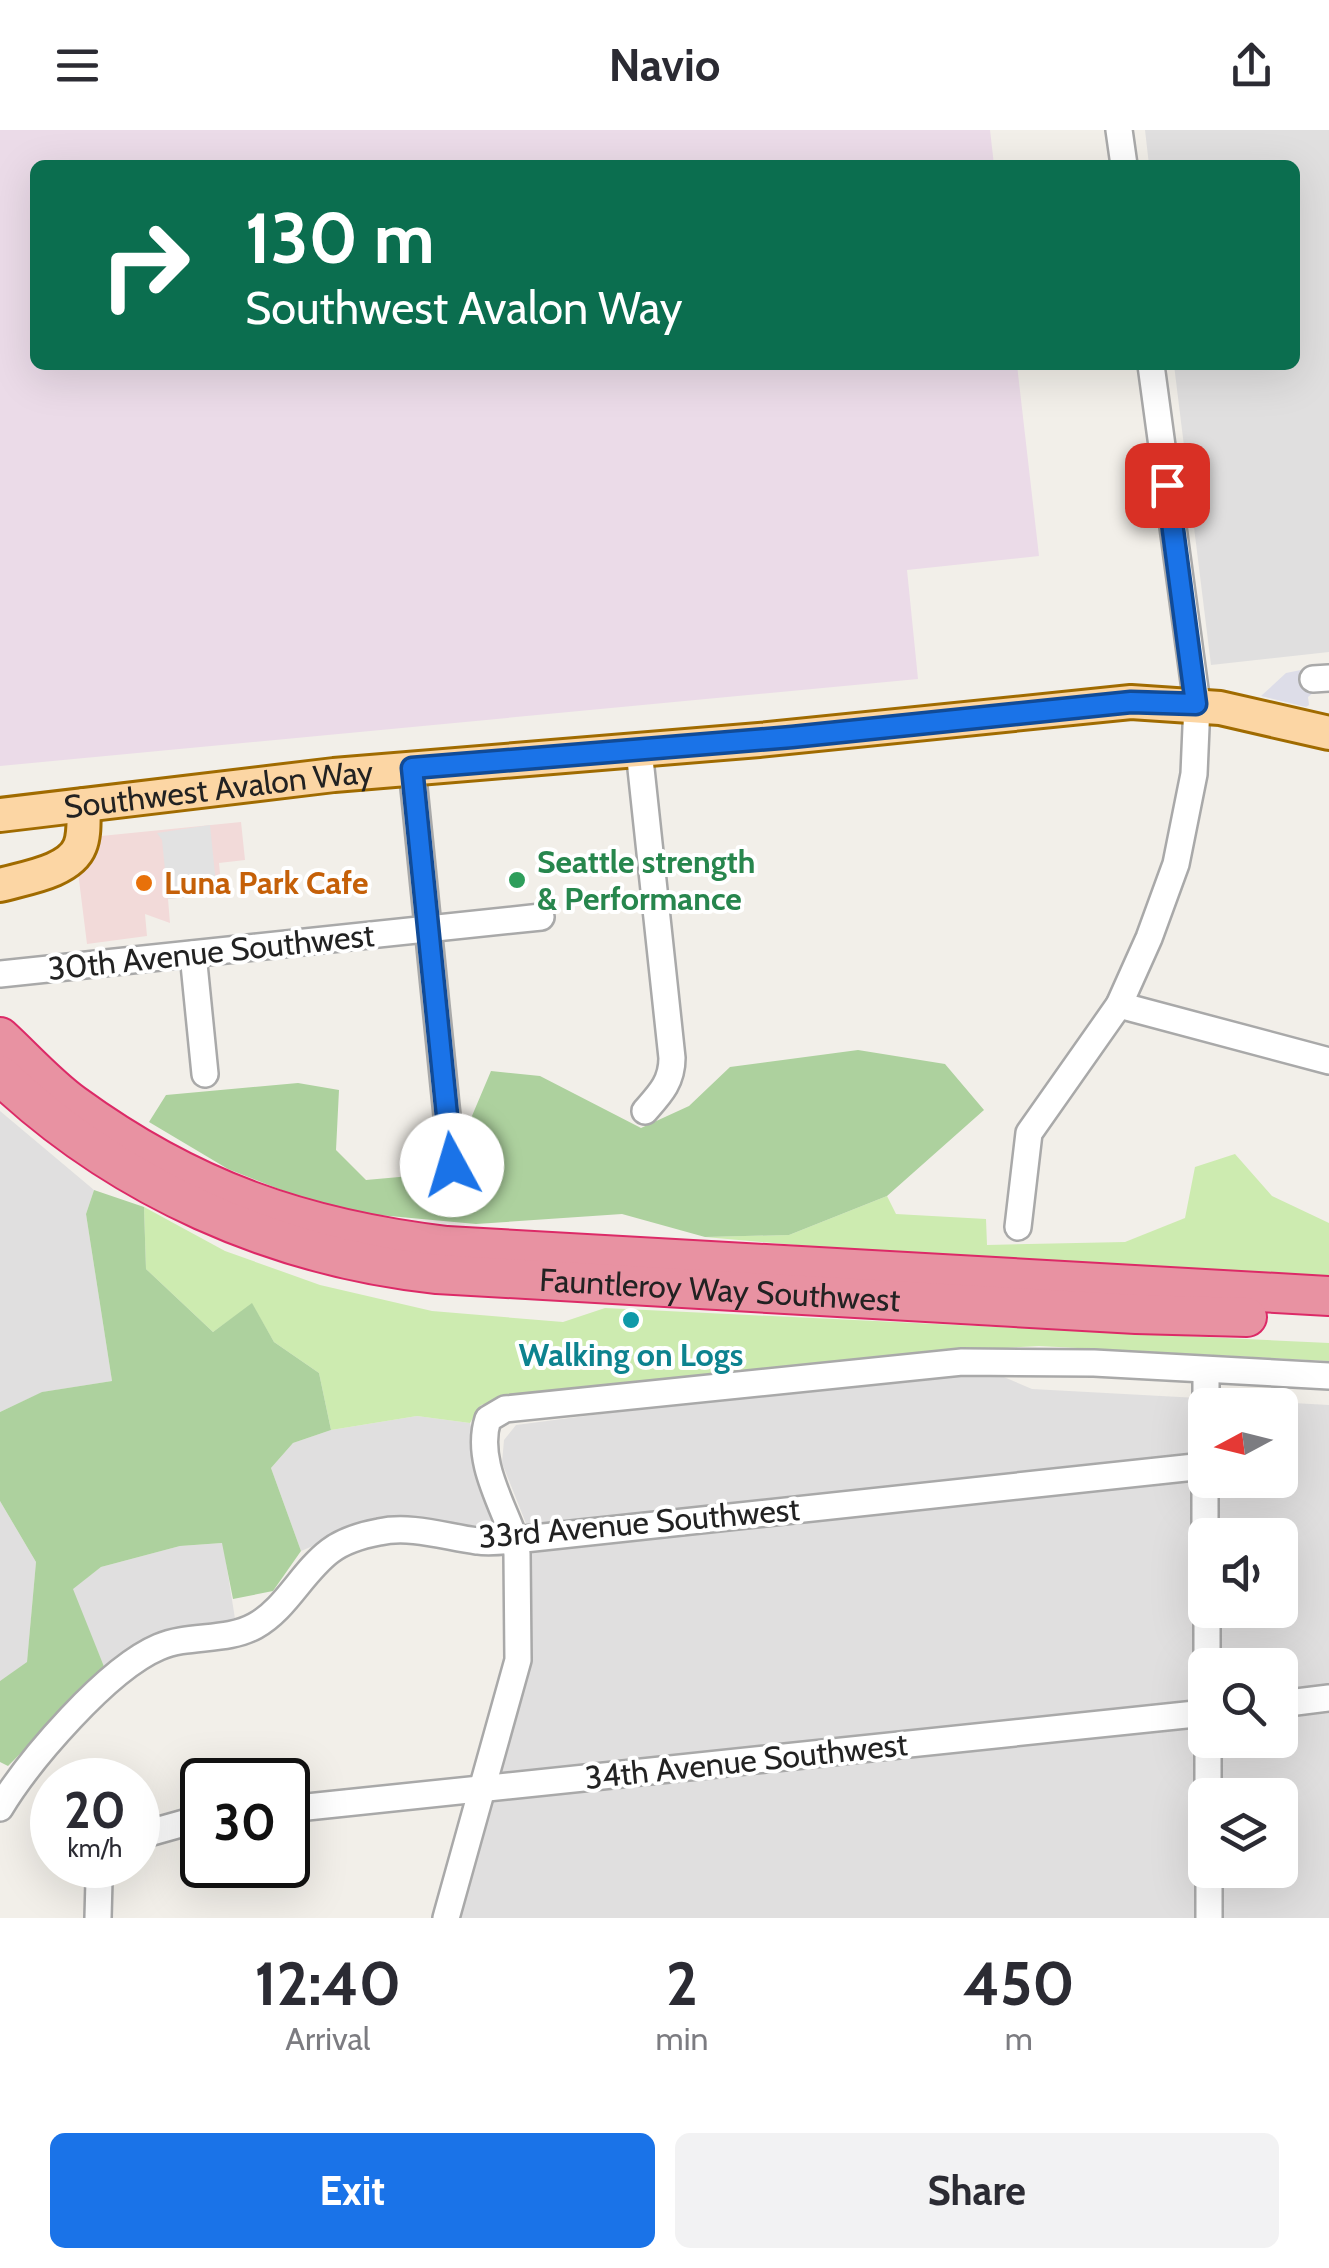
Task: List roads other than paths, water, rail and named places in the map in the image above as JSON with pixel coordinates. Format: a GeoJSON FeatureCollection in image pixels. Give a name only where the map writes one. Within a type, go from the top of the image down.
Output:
{"type":"FeatureCollection","features":[{"type":"Feature","properties":{"kind":"highway"},"geometry":{"type":"LineString","coordinates":[[0,1037],[141,1166]]}},
{"type":"Feature","properties":{"kind":"highway"},"geometry":{"type":"LineString","coordinates":[[0,1075],[84,1144],[141,1166]]}},
{"type":"Feature","properties":{"kind":"highway","name":"Fauntleroy Way Southwest"},"geometry":{"type":"LineString","coordinates":[[141,1166],[306,1220],[411,1242],[1329,1296]]}},
{"type":"Feature","properties":{"kind":"highway","name":"Fauntleroy Way Southwest"},"geometry":{"type":"LineString","coordinates":[[141,1166],[222,1220],[335,1258],[397,1270],[1116,1313],[1329,1321]]}},
{"type":"Feature","properties":{"kind":"main road","name":"Southwest Avalon Way"},"geometry":{"type":"LineString","coordinates":[[0,815],[412,768],[1131,702],[1196,704],[1329,734]]}},
{"type":"Feature","properties":{"kind":"main road"},"geometry":{"type":"LineString","coordinates":[[0,885],[54,868],[75,854],[80,846],[84,805]]}},
{"type":"Feature","properties":{"kind":"street"},"geometry":{"type":"LineString","coordinates":[[1120,130],[1123,160]]}},
{"type":"Feature","properties":{"kind":"street"},"geometry":{"type":"LineString","coordinates":[[1018,1227],[1029,1133],[1119,1005],[1150,938],[1176,864],[1194,774],[1196,704],[1152,370]]}},
{"type":"Feature","properties":{"kind":"street"},"geometry":{"type":"LineString","coordinates":[[638,750],[672,1058],[666,1088],[646,1111]]}},
{"type":"Feature","properties":{"kind":"street"},"geometry":{"type":"LineString","coordinates":[[412,768],[452,1165]]}},
{"type":"Feature","properties":{"kind":"street","name":"30th Avenue Southwest"},"geometry":{"type":"LineString","coordinates":[[0,974],[541,917]]}},
{"type":"Feature","properties":{"kind":"street"},"geometry":{"type":"LineString","coordinates":[[193,954],[205,1074]]}},
{"type":"Feature","properties":{"kind":"street"},"geometry":{"type":"LineString","coordinates":[[1119,1005],[1329,1060]]}},
{"type":"Feature","properties":{"kind":"street","name":"Fauntleroy Way Southwest"},"geometry":{"type":"LineString","coordinates":[[515,1540],[483,1455],[482,1438],[488,1419],[505,1410],[946,1363],[1094,1364],[1329,1376]]}},
{"type":"Feature","properties":{"kind":"street"},"geometry":{"type":"LineString","coordinates":[[1206,1370],[1206,1388]]}},
{"type":"Feature","properties":{"kind":"street","name":"33rd Avenue Southwest"},"geometry":{"type":"LineString","coordinates":[[0,1808],[21,1772],[53,1736],[136,1659],[162,1646],[231,1635],[256,1626],[282,1604],[332,1549],[385,1531],[482,1542],[515,1540],[1188,1468]]}},
{"type":"Feature","properties":{"kind":"street"},"geometry":{"type":"LineString","coordinates":[[446,1918],[518,1660],[519,1568],[515,1540]]}},
{"type":"Feature","properties":{"kind":"street"},"geometry":{"type":"LineString","coordinates":[[1298,1702],[1329,1698]]}},
{"type":"Feature","properties":{"kind":"street","name":"34th Avenue Southwest"},"geometry":{"type":"LineString","coordinates":[[310,1807],[1188,1716]]}},
{"type":"Feature","properties":{"kind":"street"},"geometry":{"type":"LineString","coordinates":[[98,1918],[99,1888]]}},
{"type":"Feature","properties":{"kind":"street"},"geometry":{"type":"LineString","coordinates":[[1209,1888],[1209,1918]]}},
{"type":"Feature","properties":{"kind":"place","name":"Seattle strength & Performance"},"geometry":{"type":"Point","coordinates":[517,880]}},
{"type":"Feature","properties":{"kind":"place","name":"Luna Park Cafe"},"geometry":{"type":"Point","coordinates":[144,883]}},
{"type":"Feature","properties":{"kind":"place","name":"Walking on Logs"},"geometry":{"type":"Point","coordinates":[631,1320]}}]}
